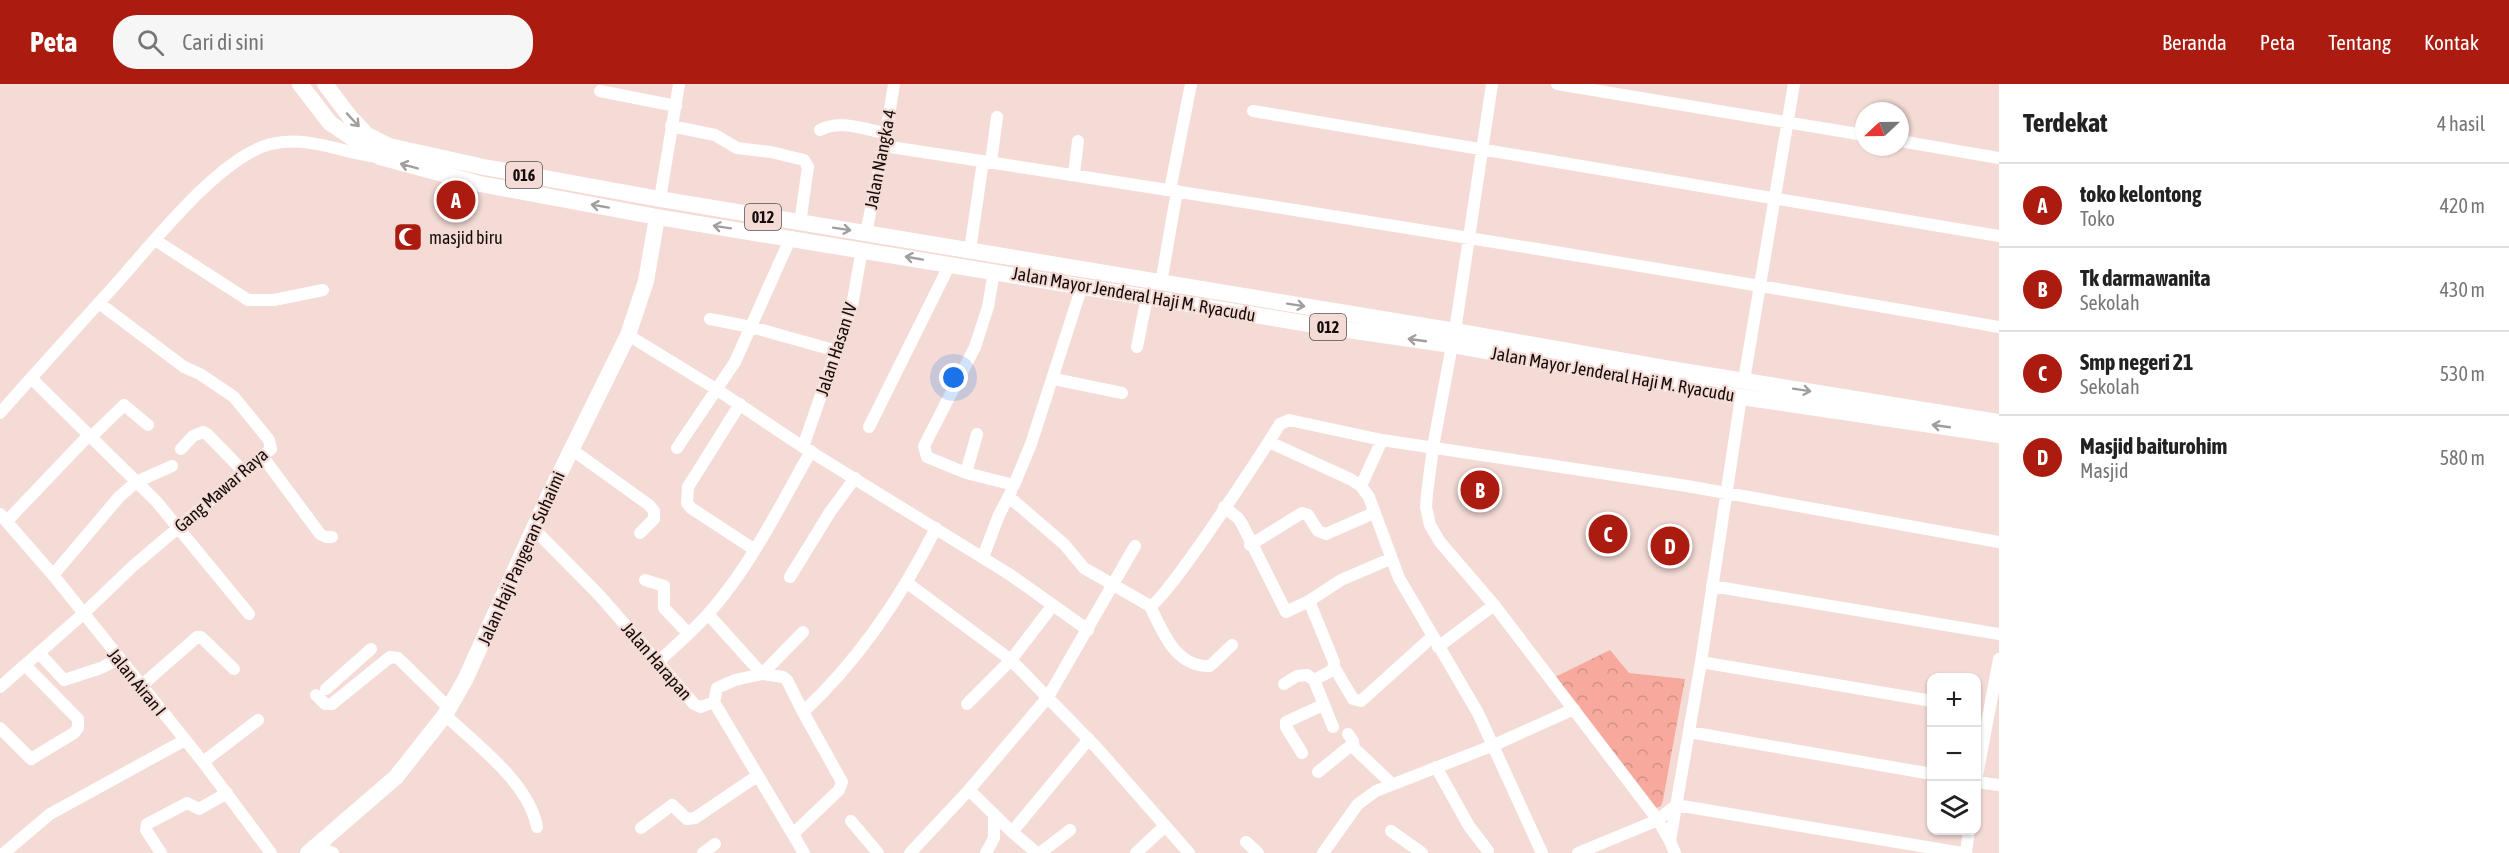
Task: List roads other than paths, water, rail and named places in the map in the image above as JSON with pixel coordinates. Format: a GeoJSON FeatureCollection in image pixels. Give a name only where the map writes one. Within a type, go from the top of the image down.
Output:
{"type":"FeatureCollection","features":[{"type":"Feature","properties":{"kind":"main road","name":"Jalan Mayor Jenderal Haji M. Ryacudu"},"geometry":{"type":"LineString","coordinates":[[300,84],[330,123],[380,157],[482,176],[657,217],[791,237],[970,250],[1999,435]]}},
{"type":"Feature","properties":{"kind":"main road","name":"Jalan Mayor Jenderal Haji M. Ryacudu"},"geometry":{"type":"LineString","coordinates":[[325,84],[367,135],[389,146],[482,176],[660,199],[800,223],[950,264],[1146,297],[1454,338]]}},
{"type":"Feature","properties":{"kind":"main road","name":"Jalan Haji Pangeran Suhaimi"},"geometry":{"type":"LineString","coordinates":[[312,849],[396,777],[447,711],[465,680],[533,528],[628,335],[646,281],[657,217]]}},
{"type":"Feature","properties":{"kind":"main road"},"geometry":{"type":"LineString","coordinates":[[1003,256],[1008,262],[1021,266],[1020,275]]}},
{"type":"Feature","properties":{"kind":"main road"},"geometry":{"type":"LineString","coordinates":[[1031,261],[1030,270],[1033,273],[1049,275],[1055,281]]}},
{"type":"Feature","properties":{"kind":"main road","name":"Jalan Mayor Jenderal Haji M. Ryacudu"},"geometry":{"type":"LineString","coordinates":[[1742,389],[1999,422]]}},
{"type":"Feature","properties":{"kind":"street"},"geometry":{"type":"LineString","coordinates":[[660,199],[679,84]]}},
{"type":"Feature","properties":{"kind":"street","name":"Jalan Nangka 4"},"geometry":{"type":"LineString","coordinates":[[864,241],[894,84]]}},
{"type":"Feature","properties":{"kind":"street"},"geometry":{"type":"LineString","coordinates":[[1161,283],[1191,84]]}},
{"type":"Feature","properties":{"kind":"street"},"geometry":{"type":"LineString","coordinates":[[1492,84],[1454,338],[1433,447],[1426,507],[1430,525],[1440,542],[1494,605],[1658,820],[1675,853]]}},
{"type":"Feature","properties":{"kind":"street"},"geometry":{"type":"LineString","coordinates":[[1557,84],[1855,133]]}},
{"type":"Feature","properties":{"kind":"street"},"geometry":{"type":"LineString","coordinates":[[1670,841],[1701,662],[1742,389],[1794,84]]}},
{"type":"Feature","properties":{"kind":"street"},"geometry":{"type":"LineString","coordinates":[[600,91],[676,106]]}},
{"type":"Feature","properties":{"kind":"street"},"geometry":{"type":"LineString","coordinates":[[1252,111],[1999,237]]}},
{"type":"Feature","properties":{"kind":"street"},"geometry":{"type":"LineString","coordinates":[[970,250],[997,117]]}},
{"type":"Feature","properties":{"kind":"street"},"geometry":{"type":"LineString","coordinates":[[323,145],[331,136],[330,123]]}},
{"type":"Feature","properties":{"kind":"street"},"geometry":{"type":"LineString","coordinates":[[820,130],[841,125],[885,140],[987,162],[1074,174],[1761,285],[1999,327]]}},
{"type":"Feature","properties":{"kind":"street"},"geometry":{"type":"LineString","coordinates":[[671,126],[715,135],[737,148],[771,152],[804,160],[808,167],[800,223]]}},
{"type":"Feature","properties":{"kind":"street"},"geometry":{"type":"LineString","coordinates":[[0,413],[192,199],[243,157],[271,144],[292,141],[380,157]]}},
{"type":"Feature","properties":{"kind":"street"},"geometry":{"type":"LineString","coordinates":[[1074,174],[1078,141]]}},
{"type":"Feature","properties":{"kind":"street"},"geometry":{"type":"LineString","coordinates":[[1909,143],[1999,158]]}},
{"type":"Feature","properties":{"kind":"street"},"geometry":{"type":"LineString","coordinates":[[677,448],[735,362],[791,237]]}},
{"type":"Feature","properties":{"kind":"street"},"geometry":{"type":"LineString","coordinates":[[156,240],[248,300],[262,302],[323,290]]}},
{"type":"Feature","properties":{"kind":"street","name":"Jalan Hasan IV"},"geometry":{"type":"LineString","coordinates":[[658,662],[708,614],[755,550],[807,449],[852,306],[864,241]]}},
{"type":"Feature","properties":{"kind":"street"},"geometry":{"type":"LineString","coordinates":[[869,427],[950,264]]}},
{"type":"Feature","properties":{"kind":"street"},"geometry":{"type":"LineString","coordinates":[[994,271],[988,307],[975,347],[924,446],[927,457],[966,474],[1014,485]]}},
{"type":"Feature","properties":{"kind":"street"},"geometry":{"type":"LineString","coordinates":[[983,557],[1031,444],[1054,379],[1082,286]]}},
{"type":"Feature","properties":{"kind":"street"},"geometry":{"type":"LineString","coordinates":[[1137,347],[1146,297]]}},
{"type":"Feature","properties":{"kind":"street","name":"Gang Mawar Raya"},"geometry":{"type":"LineString","coordinates":[[0,687],[83,614],[111,586],[271,449],[269,440],[234,397],[200,374],[184,367],[99,303]]}},
{"type":"Feature","properties":{"kind":"street"},"geometry":{"type":"LineString","coordinates":[[710,319],[751,327],[837,351]]}},
{"type":"Feature","properties":{"kind":"street"},"geometry":{"type":"LineString","coordinates":[[628,335],[983,557],[1088,630]]}},
{"type":"Feature","properties":{"kind":"street"},"geometry":{"type":"LineString","coordinates":[[31,378],[179,527],[249,614]]}},
{"type":"Feature","properties":{"kind":"street"},"geometry":{"type":"LineString","coordinates":[[1054,379],[1122,393]]}},
{"type":"Feature","properties":{"kind":"street"},"geometry":{"type":"LineString","coordinates":[[740,404],[688,487],[687,503],[691,508],[755,550]]}},
{"type":"Feature","properties":{"kind":"street"},"geometry":{"type":"LineString","coordinates":[[4,522],[124,405],[148,425]]}},
{"type":"Feature","properties":{"kind":"street"},"geometry":{"type":"LineString","coordinates":[[1150,606],[1157,603],[1179,576],[1281,423],[1289,420],[1382,440],[1687,486],[1999,542]]}},
{"type":"Feature","properties":{"kind":"street"},"geometry":{"type":"LineString","coordinates":[[181,449],[193,436],[203,432],[244,472]]}},
{"type":"Feature","properties":{"kind":"street"},"geometry":{"type":"LineString","coordinates":[[966,474],[977,434]]}},
{"type":"Feature","properties":{"kind":"street"},"geometry":{"type":"LineString","coordinates":[[1361,486],[1382,440]]}},
{"type":"Feature","properties":{"kind":"street"},"geometry":{"type":"LineString","coordinates":[[1269,442],[1361,486],[1369,498],[1390,559],[1409,598],[1464,688],[1494,745],[1542,853]]}},
{"type":"Feature","properties":{"kind":"street"},"geometry":{"type":"LineString","coordinates":[[571,449],[650,505],[654,511],[654,519],[640,533]]}},
{"type":"Feature","properties":{"kind":"street"},"geometry":{"type":"LineString","coordinates":[[263,457],[320,534],[332,537]]}},
{"type":"Feature","properties":{"kind":"street"},"geometry":{"type":"LineString","coordinates":[[53,575],[118,497],[136,482],[172,466]]}},
{"type":"Feature","properties":{"kind":"street"},"geometry":{"type":"LineString","coordinates":[[790,577],[830,512],[855,478]]}},
{"type":"Feature","properties":{"kind":"street"},"geometry":{"type":"LineString","coordinates":[[1009,497],[1064,544],[1081,566],[1150,606],[1169,644],[1191,662],[1210,666],[1232,645]]}},
{"type":"Feature","properties":{"kind":"street"},"geometry":{"type":"LineString","coordinates":[[1224,507],[1238,518],[1284,611],[1309,601],[1341,580],[1390,559]]}},
{"type":"Feature","properties":{"kind":"street"},"geometry":{"type":"LineString","coordinates":[[1250,545],[1302,513],[1308,515],[1318,531],[1326,534],[1374,513]]}},
{"type":"Feature","properties":{"kind":"street","name":"Jalan Airan I"},"geometry":{"type":"LineString","coordinates":[[4,522],[53,575],[118,659],[203,762],[271,853]]}},
{"type":"Feature","properties":{"kind":"street","name":"Jalan Harapan"},"geometry":{"type":"LineString","coordinates":[[533,528],[600,596],[694,704],[701,707],[714,702],[804,853]]}},
{"type":"Feature","properties":{"kind":"street"},"geometry":{"type":"LineString","coordinates":[[803,712],[863,648],[906,582],[936,528]]}},
{"type":"Feature","properties":{"kind":"street"},"geometry":{"type":"LineString","coordinates":[[910,853],[969,790],[1048,697],[1135,546]]}},
{"type":"Feature","properties":{"kind":"street"},"geometry":{"type":"LineString","coordinates":[[645,580],[664,586],[664,608],[688,633]]}},
{"type":"Feature","properties":{"kind":"street"},"geometry":{"type":"LineString","coordinates":[[906,582],[1011,660],[1089,739],[1189,853]]}},
{"type":"Feature","properties":{"kind":"street"},"geometry":{"type":"LineString","coordinates":[[1712,586],[1999,634]]}},
{"type":"Feature","properties":{"kind":"street"},"geometry":{"type":"LineString","coordinates":[[1309,601],[1335,667],[1353,699],[1361,701],[1435,642],[1494,605]]}},
{"type":"Feature","properties":{"kind":"street"},"geometry":{"type":"LineString","coordinates":[[967,704],[1011,660],[1053,605]]}},
{"type":"Feature","properties":{"kind":"street"},"geometry":{"type":"LineString","coordinates":[[708,614],[762,674]]}},
{"type":"Feature","properties":{"kind":"street"},"geometry":{"type":"LineString","coordinates":[[762,674],[803,632]]}},
{"type":"Feature","properties":{"kind":"street"},"geometry":{"type":"LineString","coordinates":[[141,686],[197,637],[201,637],[234,669]]}},
{"type":"Feature","properties":{"kind":"street"},"geometry":{"type":"LineString","coordinates":[[371,649],[321,692],[325,704],[332,704],[384,660],[390,657],[398,658],[523,794],[534,811],[537,827]]}},
{"type":"Feature","properties":{"kind":"street"},"geometry":{"type":"LineString","coordinates":[[39,653],[64,680],[101,669],[118,659]]}},
{"type":"Feature","properties":{"kind":"street"},"geometry":{"type":"LineString","coordinates":[[1981,759],[1999,659]]}},
{"type":"Feature","properties":{"kind":"street"},"geometry":{"type":"LineString","coordinates":[[1701,662],[1927,700]]}},
{"type":"Feature","properties":{"kind":"street"},"geometry":{"type":"LineString","coordinates":[[0,728],[31,759],[74,733],[78,728],[78,719],[25,665]]}},
{"type":"Feature","properties":{"kind":"street"},"geometry":{"type":"LineString","coordinates":[[1314,680],[1335,667]]}},
{"type":"Feature","properties":{"kind":"street"},"geometry":{"type":"LineString","coordinates":[[350,668],[362,680]]}},
{"type":"Feature","properties":{"kind":"street"},"geometry":{"type":"LineString","coordinates":[[714,702],[717,688],[720,685],[762,674],[783,677],[787,680],[842,782],[839,790],[793,834]]}},
{"type":"Feature","properties":{"kind":"street"},"geometry":{"type":"LineString","coordinates":[[1284,684],[1297,676],[1306,675],[1314,680],[1333,726]]}},
{"type":"Feature","properties":{"kind":"street"},"geometry":{"type":"LineString","coordinates":[[1302,753],[1286,727],[1286,722],[1323,705]]}},
{"type":"Feature","properties":{"kind":"street"},"geometry":{"type":"LineString","coordinates":[[1323,853],[1358,804],[1376,791],[1494,745],[1574,710]]}},
{"type":"Feature","properties":{"kind":"street"},"geometry":{"type":"LineString","coordinates":[[1981,710],[1990,711]]}},
{"type":"Feature","properties":{"kind":"street"},"geometry":{"type":"LineString","coordinates":[[203,762],[258,720]]}},
{"type":"Feature","properties":{"kind":"street"},"geometry":{"type":"LineString","coordinates":[[1689,732],[1927,773]]}},
{"type":"Feature","properties":{"kind":"street"},"geometry":{"type":"LineString","coordinates":[[1348,734],[1353,741],[1354,748]]}},
{"type":"Feature","properties":{"kind":"street"},"geometry":{"type":"LineString","coordinates":[[1012,832],[1089,739]]}},
{"type":"Feature","properties":{"kind":"street"},"geometry":{"type":"LineString","coordinates":[[4,853],[50,814],[185,740]]}},
{"type":"Feature","properties":{"kind":"street"},"geometry":{"type":"LineString","coordinates":[[1318,772],[1348,747],[1354,748],[1392,784]]}},
{"type":"Feature","properties":{"kind":"street"},"geometry":{"type":"LineString","coordinates":[[1437,767],[1469,826],[1488,851]]}},
{"type":"Feature","properties":{"kind":"street"},"geometry":{"type":"LineString","coordinates":[[641,828],[672,805],[687,819],[695,818],[757,776]]}},
{"type":"Feature","properties":{"kind":"street"},"geometry":{"type":"LineString","coordinates":[[1981,782],[1999,785]]}},
{"type":"Feature","properties":{"kind":"street"},"geometry":{"type":"LineString","coordinates":[[969,790],[1012,832],[1038,853],[1070,830]]}},
{"type":"Feature","properties":{"kind":"street"},"geometry":{"type":"LineString","coordinates":[[161,853],[146,830],[147,824],[187,803],[199,808],[227,793]]}},
{"type":"Feature","properties":{"kind":"street"},"geometry":{"type":"LineString","coordinates":[[1578,853],[1658,820],[1676,806],[1964,853],[1969,835]]}},
{"type":"Feature","properties":{"kind":"street"},"geometry":{"type":"LineString","coordinates":[[986,853],[994,838],[994,814]]}},
{"type":"Feature","properties":{"kind":"street"},"geometry":{"type":"LineString","coordinates":[[851,821],[878,853]]}},
{"type":"Feature","properties":{"kind":"street"},"geometry":{"type":"LineString","coordinates":[[1136,853],[1164,827]]}},
{"type":"Feature","properties":{"kind":"street"},"geometry":{"type":"LineString","coordinates":[[1391,831],[1422,853]]}},
{"type":"Feature","properties":{"kind":"street"},"geometry":{"type":"LineString","coordinates":[[1246,842],[1258,853]]}},
{"type":"Feature","properties":{"kind":"street"},"geometry":{"type":"LineString","coordinates":[[703,853],[715,844]]}},
{"type":"Feature","properties":{"kind":"street"},"geometry":{"type":"LineString","coordinates":[[312,849],[333,853]]}},
{"type":"Feature","properties":{"kind":"place","name":"toko kelontong"},"geometry":{"type":"Point","coordinates":[456,200]}},
{"type":"Feature","properties":{"kind":"place","name":"masjid biru"},"geometry":{"type":"Point","coordinates":[408,237]}},
{"type":"Feature","properties":{"kind":"place","name":"Tk darmawanita"},"geometry":{"type":"Point","coordinates":[1480,490]}},
{"type":"Feature","properties":{"kind":"place","name":"Smp negeri 21"},"geometry":{"type":"Point","coordinates":[1608,534]}},
{"type":"Feature","properties":{"kind":"place","name":"Masjid baiturohim"},"geometry":{"type":"Point","coordinates":[1670,546]}}]}
